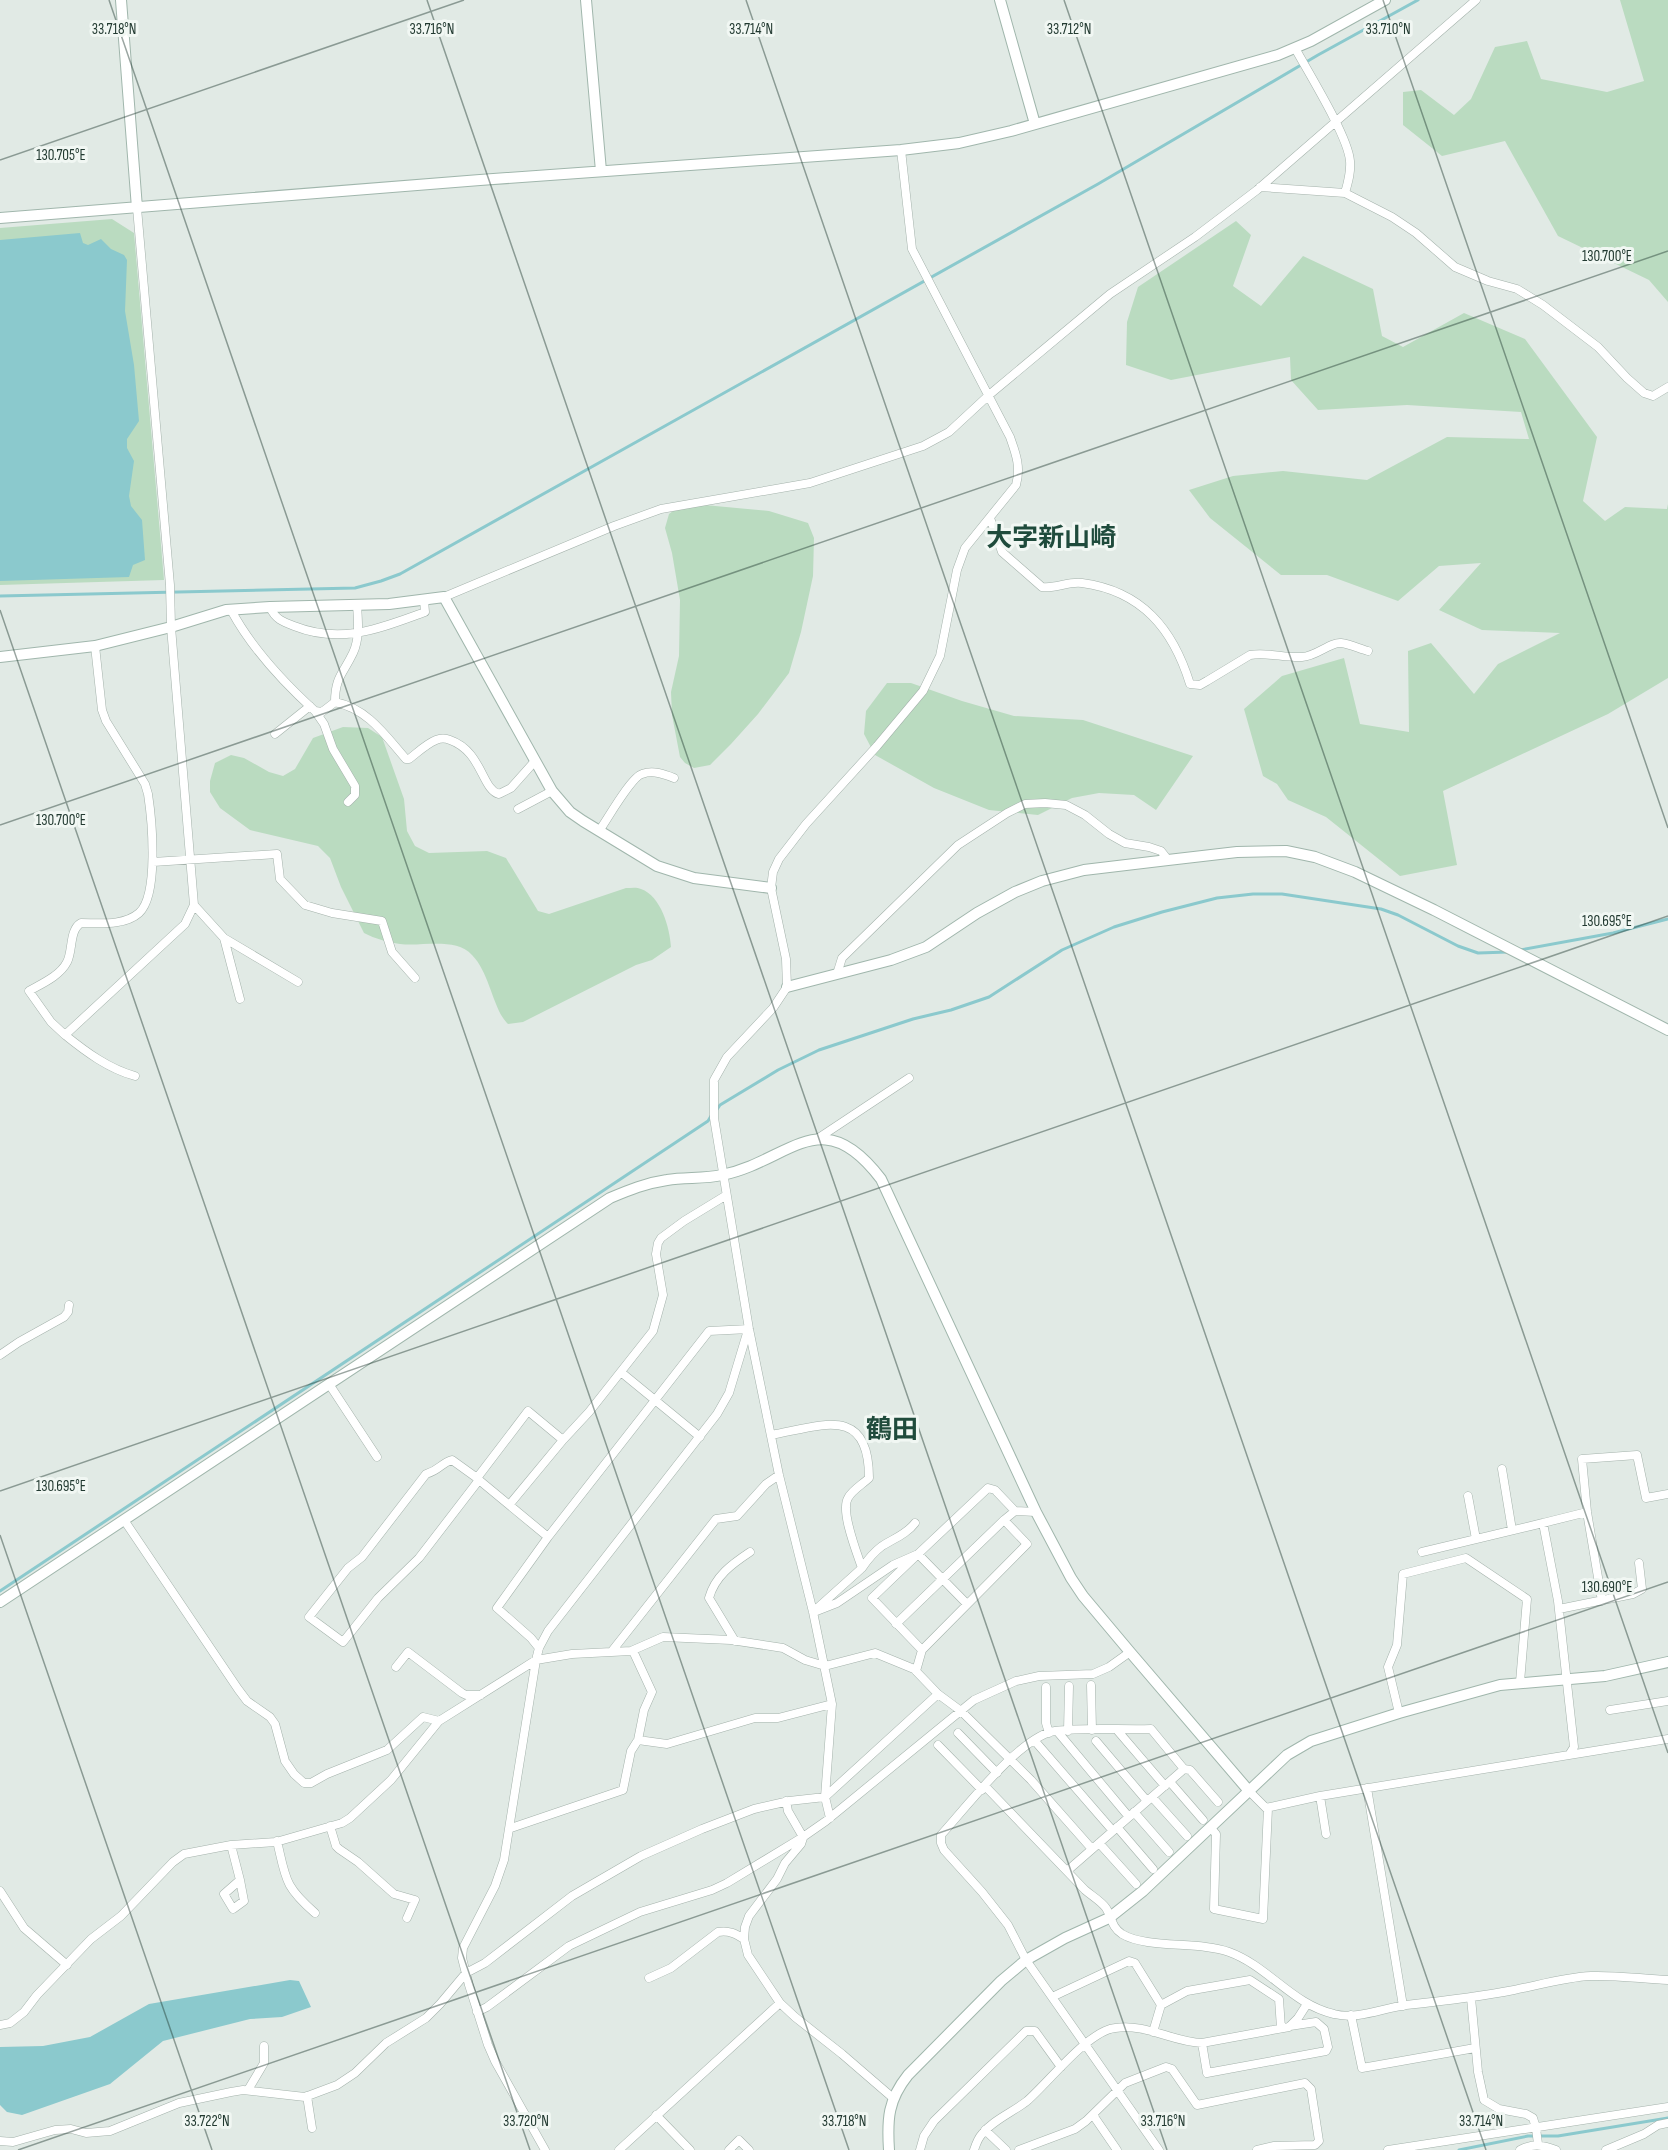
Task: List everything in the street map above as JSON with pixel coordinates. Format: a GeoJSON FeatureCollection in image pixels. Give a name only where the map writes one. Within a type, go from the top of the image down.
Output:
{"type":"FeatureCollection","features":[{"type":"Feature","properties":{"kind":"street"},"geometry":{"type":"LineString","coordinates":[[65,1035],[185,924],[194,905],[171,627],[170,585],[121,0]]}},
{"type":"Feature","properties":{"kind":"street"},"geometry":{"type":"LineString","coordinates":[[586,0],[601,171]]}},
{"type":"Feature","properties":{"kind":"street"},"geometry":{"type":"LineString","coordinates":[[1000,0],[1035,124]]}},
{"type":"Feature","properties":{"kind":"street"},"geometry":{"type":"LineString","coordinates":[[0,218],[901,150],[958,143],[1297,52],[1385,0]]}},
{"type":"Feature","properties":{"kind":"street"},"geometry":{"type":"LineString","coordinates":[[0,657],[95,646],[231,610],[390,604],[444,597],[614,526],[661,509],[810,483],[923,446],[949,432],[989,395],[1110,294],[1196,237],[1260,187],[1476,0]]}},
{"type":"Feature","properties":{"kind":"street"},"geometry":{"type":"LineString","coordinates":[[1297,52],[1343,140],[1350,159],[1350,178],[1345,193]]}},
{"type":"Feature","properties":{"kind":"street"},"geometry":{"type":"LineString","coordinates":[[830,1818],[825,1797],[832,1704],[813,1612],[779,1474],[749,1329],[725,1196],[714,1118],[714,1080],[727,1057],[773,1008],[787,987],[786,959],[771,888],[779,860],[806,824],[877,746],[922,691],[940,657],[957,570],[965,548],[1016,485],[1019,472],[1010,436],[912,249],[901,150]]}},
{"type":"Feature","properties":{"kind":"street"},"geometry":{"type":"LineString","coordinates":[[1260,187],[1345,193],[1416,232],[1455,267],[1488,281],[1517,289],[1543,305],[1598,347],[1644,393],[1653,396],[1668,387]]}},
{"type":"Feature","properties":{"kind":"street"},"geometry":{"type":"LineString","coordinates":[[990,518],[1002,552],[1042,587],[1082,583],[1112,591],[1148,611],[1170,636],[1190,684],[1200,685],[1250,655],[1263,653],[1300,657],[1316,655],[1331,645],[1340,643],[1368,651]]}},
{"type":"Feature","properties":{"kind":"street"},"geometry":{"type":"LineString","coordinates":[[444,597],[552,791],[570,812],[657,866],[694,878],[771,888]]}},
{"type":"Feature","properties":{"kind":"street"},"geometry":{"type":"LineString","coordinates":[[270,607],[277,618],[301,629],[326,634],[357,634],[371,632],[425,612],[424,600]]}},
{"type":"Feature","properties":{"kind":"street"},"geometry":{"type":"LineString","coordinates":[[335,702],[335,685],[353,652],[357,634],[357,605]]}},
{"type":"Feature","properties":{"kind":"street"},"geometry":{"type":"LineString","coordinates":[[231,610],[255,647],[283,681],[313,709],[324,724],[333,749],[354,786],[355,795],[348,802]]}},
{"type":"Feature","properties":{"kind":"street"},"geometry":{"type":"LineString","coordinates":[[95,646],[102,710],[106,721],[145,784],[148,794],[153,862],[148,898],[139,913],[120,922],[77,925],[67,963],[59,972],[29,991],[51,1022],[65,1035],[103,1062],[122,1073],[135,1077]]}},
{"type":"Feature","properties":{"kind":"street"},"geometry":{"type":"LineString","coordinates":[[335,702],[357,709],[370,719],[406,759],[437,739],[444,738],[456,742],[477,761],[493,793],[505,792],[535,761]]}},
{"type":"Feature","properties":{"kind":"street"},"geometry":{"type":"LineString","coordinates":[[313,709],[322,712],[335,702]]}},
{"type":"Feature","properties":{"kind":"street"},"geometry":{"type":"LineString","coordinates":[[275,734],[313,709]]}},
{"type":"Feature","properties":{"kind":"street"},"geometry":{"type":"LineString","coordinates":[[599,831],[636,776],[648,772],[661,773],[674,778]]}},
{"type":"Feature","properties":{"kind":"street"},"geometry":{"type":"LineString","coordinates":[[518,810],[552,791]]}},
{"type":"Feature","properties":{"kind":"street"},"geometry":{"type":"LineString","coordinates":[[837,974],[842,958],[958,846],[1007,813],[1025,804],[1045,802],[1066,805],[1085,815],[1109,834],[1125,843],[1161,851],[1168,860]]}},
{"type":"Feature","properties":{"kind":"street"},"geometry":{"type":"LineString","coordinates":[[787,987],[891,960],[926,947],[986,908],[1015,892],[1042,881],[1084,870],[1237,852],[1286,851],[1315,857],[1355,872],[1434,909],[1668,1030]]}},
{"type":"Feature","properties":{"kind":"street"},"geometry":{"type":"LineString","coordinates":[[153,862],[277,854],[280,879],[305,905],[332,913],[382,921],[392,952],[415,978]]}},
{"type":"Feature","properties":{"kind":"street"},"geometry":{"type":"LineString","coordinates":[[194,905],[224,938],[298,982]]}},
{"type":"Feature","properties":{"kind":"street"},"geometry":{"type":"LineString","coordinates":[[224,938],[240,999]]}},
{"type":"Feature","properties":{"kind":"street"},"geometry":{"type":"LineString","coordinates":[[0,1602],[610,1198],[639,1186],[658,1182],[723,1175],[799,1143],[817,1139],[909,1078]]}},
{"type":"Feature","properties":{"kind":"street"},"geometry":{"type":"LineString","coordinates":[[817,1139],[850,1147],[865,1159],[881,1179],[1036,1512],[1083,1596],[1266,1808],[1320,1796],[1668,1739]]}},
{"type":"Feature","properties":{"kind":"street"},"geometry":{"type":"LineString","coordinates":[[510,1504],[563,1440],[590,1412],[651,1335],[663,1295],[656,1254],[658,1243],[684,1221],[725,1196]]}},
{"type":"Feature","properties":{"kind":"street"},"geometry":{"type":"LineString","coordinates":[[0,1356],[19,1342],[64,1317],[69,1305]]}},
{"type":"Feature","properties":{"kind":"street"},"geometry":{"type":"LineString","coordinates":[[539,1648],[497,1608],[548,1537],[709,1331],[749,1329]]}},
{"type":"Feature","properties":{"kind":"street"},"geometry":{"type":"LineString","coordinates":[[545,2150],[495,2061],[477,2012],[462,1958],[463,1948],[495,1886],[504,1860],[539,1648],[548,1630],[717,1414],[729,1393],[749,1329]]}},
{"type":"Feature","properties":{"kind":"street"},"geometry":{"type":"LineString","coordinates":[[622,1373],[700,1437]]}},
{"type":"Feature","properties":{"kind":"street"},"geometry":{"type":"LineString","coordinates":[[329,1384],[377,1457]]}},
{"type":"Feature","properties":{"kind":"street"},"geometry":{"type":"LineString","coordinates":[[548,1537],[478,1479],[452,1460],[446,1462],[438,1471],[426,1474],[363,1557],[348,1568],[309,1617],[343,1642],[378,1598],[419,1558],[478,1479],[492,1455],[528,1411],[563,1440]]}},
{"type":"Feature","properties":{"kind":"street"},"geometry":{"type":"LineString","coordinates":[[771,1435],[830,1424],[842,1424],[853,1429],[864,1444],[869,1463],[869,1478],[848,1497],[845,1505],[862,1568]]}},
{"type":"Feature","properties":{"kind":"street"},"geometry":{"type":"LineString","coordinates":[[1602,1601],[1587,1512],[1582,1460],[1637,1455],[1646,1498],[1668,1494]]}},
{"type":"Feature","properties":{"kind":"street"},"geometry":{"type":"LineString","coordinates":[[1502,1469],[1512,1530]]}},
{"type":"Feature","properties":{"kind":"street"},"geometry":{"type":"LineString","coordinates":[[612,1651],[716,1519],[737,1516],[766,1484],[779,1474]]}},
{"type":"Feature","properties":{"kind":"street"},"geometry":{"type":"LineString","coordinates":[[922,1650],[872,1598],[988,1488],[995,1490],[1015,1511]]}},
{"type":"Feature","properties":{"kind":"street"},"geometry":{"type":"LineString","coordinates":[[1468,1496],[1476,1539]]}},
{"type":"Feature","properties":{"kind":"street"},"geometry":{"type":"LineString","coordinates":[[896,1624],[1015,1511],[1036,1512]]}},
{"type":"Feature","properties":{"kind":"street"},"geometry":{"type":"LineString","coordinates":[[1422,1552],[1587,1512]]}},
{"type":"Feature","properties":{"kind":"street"},"geometry":{"type":"LineString","coordinates":[[124,1520],[238,1689],[247,1701],[270,1717],[275,1724],[285,1761],[294,1774],[304,1782],[311,1784],[327,1774],[387,1750],[423,1717],[439,1722]]}},
{"type":"Feature","properties":{"kind":"street"},"geometry":{"type":"LineString","coordinates":[[916,1671],[922,1650],[1027,1544],[1004,1520]]}},
{"type":"Feature","properties":{"kind":"street"},"geometry":{"type":"LineString","coordinates":[[813,1612],[862,1568],[880,1547],[907,1531],[915,1523]]}},
{"type":"Feature","properties":{"kind":"street"},"geometry":{"type":"LineString","coordinates":[[1543,1523],[1559,1610],[1574,1748],[1569,1755]]}},
{"type":"Feature","properties":{"kind":"street"},"geometry":{"type":"LineString","coordinates":[[735,1641],[708,1598],[712,1586],[729,1565],[750,1552]]}},
{"type":"Feature","properties":{"kind":"street"},"geometry":{"type":"LineString","coordinates":[[813,1612],[819,1612],[837,1603],[893,1565],[918,1554]]}},
{"type":"Feature","properties":{"kind":"street"},"geometry":{"type":"LineString","coordinates":[[918,1554],[967,1604]]}},
{"type":"Feature","properties":{"kind":"street"},"geometry":{"type":"LineString","coordinates":[[1399,1713],[1388,1667],[1397,1645],[1403,1574],[1413,1571],[1466,1558],[1527,1599],[1520,1682]]}},
{"type":"Feature","properties":{"kind":"street"},"geometry":{"type":"LineString","coordinates":[[1559,1610],[1633,1594],[1642,1589],[1639,1563]]}},
{"type":"Feature","properties":{"kind":"street"},"geometry":{"type":"LineString","coordinates":[[0,2025],[10,2023],[24,2012],[90,1939],[121,1917],[173,1862],[184,1854],[231,1845],[278,1841],[350,1818],[391,1780],[439,1722],[536,1660],[572,1654],[633,1651],[663,1637],[735,1641],[783,1647],[805,1660],[825,1666],[875,1653],[916,1671],[938,1694],[961,1711],[1030,1780],[1092,1849]]}},
{"type":"Feature","properties":{"kind":"street"},"geometry":{"type":"LineString","coordinates":[[511,1828],[623,1790],[631,1750],[638,1740],[644,1710],[652,1692],[633,1651]]}},
{"type":"Feature","properties":{"kind":"street"},"geometry":{"type":"LineString","coordinates":[[396,1667],[408,1652],[462,1693],[483,1695]]}},
{"type":"Feature","properties":{"kind":"street"},"geometry":{"type":"LineString","coordinates":[[477,2012],[569,1946],[640,1912],[712,1890],[803,1838],[974,1700],[1016,1681],[1039,1676],[1093,1674],[1130,1652]]}},
{"type":"Feature","properties":{"kind":"street"},"geometry":{"type":"LineString","coordinates":[[890,2150],[888,2123],[892,2098],[908,2074],[1001,1981],[1026,1960],[1065,1938],[1109,1918],[1143,1891],[1207,1824],[1249,1791],[1287,1755],[1311,1741],[1399,1713],[1500,1685],[1566,1681],[1626,1672],[1668,1662]]}},
{"type":"Feature","properties":{"kind":"street"},"geometry":{"type":"LineString","coordinates":[[1091,1685],[1092,1730]]}},
{"type":"Feature","properties":{"kind":"street"},"geometry":{"type":"LineString","coordinates":[[1068,1731],[1069,1686]]}},
{"type":"Feature","properties":{"kind":"street"},"geometry":{"type":"LineString","coordinates":[[1046,1687],[1046,1723],[1169,1852]]}},
{"type":"Feature","properties":{"kind":"street"},"geometry":{"type":"LineString","coordinates":[[0,2141],[13,2142],[55,2130],[71,2129],[86,2133],[110,2131],[179,2103],[231,2092],[248,2091],[307,2096],[337,2085],[355,2073],[386,2043],[426,2018],[466,1973],[485,1963],[572,1896],[622,1867],[702,1829],[754,1809],[825,1797],[938,1694]]}},
{"type":"Feature","properties":{"kind":"street"},"geometry":{"type":"LineString","coordinates":[[1610,1710],[1668,1701]]}},
{"type":"Feature","properties":{"kind":"street"},"geometry":{"type":"LineString","coordinates":[[638,1740],[667,1744],[755,1718],[778,1718],[832,1704]]}},
{"type":"Feature","properties":{"kind":"street"},"geometry":{"type":"LineString","coordinates":[[1159,2150],[1026,1960],[1008,1925],[944,1850],[941,1835],[1010,1760],[1034,1740],[1053,1732],[1151,1729],[1185,1769],[1190,1770],[1218,1802]]}},
{"type":"Feature","properties":{"kind":"street"},"geometry":{"type":"LineString","coordinates":[[1117,1730],[1216,1834],[1214,1910],[1263,1919],[1268,1808]]}},
{"type":"Feature","properties":{"kind":"street"},"geometry":{"type":"LineString","coordinates":[[958,1733],[997,1773]]}},
{"type":"Feature","properties":{"kind":"street"},"geometry":{"type":"LineString","coordinates":[[1034,1740],[1153,1869]]}},
{"type":"Feature","properties":{"kind":"street"},"geometry":{"type":"LineString","coordinates":[[1096,1741],[1187,1836]]}},
{"type":"Feature","properties":{"kind":"street"},"geometry":{"type":"LineString","coordinates":[[938,1745],[1085,1890],[1101,1903],[1107,1910],[1114,1927],[1122,1934],[1133,1938],[1213,1948],[1243,1958],[1307,2004],[1322,2011],[1351,2015],[1471,1998],[1590,1976],[1668,1980]]}},
{"type":"Feature","properties":{"kind":"street"},"geometry":{"type":"LineString","coordinates":[[1067,1871],[1185,1769]]}},
{"type":"Feature","properties":{"kind":"street"},"geometry":{"type":"LineString","coordinates":[[1367,1788],[1403,2006]]}},
{"type":"Feature","properties":{"kind":"street"},"geometry":{"type":"LineString","coordinates":[[1320,1796],[1326,1834]]}},
{"type":"Feature","properties":{"kind":"street"},"geometry":{"type":"LineString","coordinates":[[786,1802],[803,1838],[801,1844],[784,1863],[777,1879],[749,1916],[744,1939],[748,1955],[780,2003],[795,2018],[843,2054],[892,2098]]}},
{"type":"Feature","properties":{"kind":"street"},"geometry":{"type":"LineString","coordinates":[[330,1826],[339,1849],[358,1862],[394,1894],[415,1900],[407,1918]]}},
{"type":"Feature","properties":{"kind":"street"},"geometry":{"type":"LineString","coordinates":[[278,1841],[287,1883],[297,1897],[315,1913]]}},
{"type":"Feature","properties":{"kind":"street"},"geometry":{"type":"LineString","coordinates":[[1099,1843],[1136,1884]]}},
{"type":"Feature","properties":{"kind":"street"},"geometry":{"type":"LineString","coordinates":[[231,1845],[240,1880]]}},
{"type":"Feature","properties":{"kind":"street"},"geometry":{"type":"LineString","coordinates":[[0,1891],[24,1928],[67,1965]]}},
{"type":"Feature","properties":{"kind":"street"},"geometry":{"type":"LineString","coordinates":[[649,1978],[671,1968],[718,1932],[735,1933],[744,1939]]}},
{"type":"Feature","properties":{"kind":"street"},"geometry":{"type":"LineString","coordinates":[[1052,1997],[1129,1961],[1135,1963],[1161,2005]]}},
{"type":"Feature","properties":{"kind":"street"},"geometry":{"type":"LineString","coordinates":[[1153,2032],[1161,2005],[1186,1991],[1250,1980],[1280,1999],[1285,2027]]}},
{"type":"Feature","properties":{"kind":"street"},"geometry":{"type":"LineString","coordinates":[[1471,1998],[1475,2048],[1484,2100],[1499,2109],[1526,2114],[1533,2118],[1538,2144]]}},
{"type":"Feature","properties":{"kind":"street"},"geometry":{"type":"LineString","coordinates":[[619,2150],[780,2003]]}},
{"type":"Feature","properties":{"kind":"street"},"geometry":{"type":"LineString","coordinates":[[1285,2027],[1298,2018],[1307,2004]]}},
{"type":"Feature","properties":{"kind":"street"},"geometry":{"type":"LineString","coordinates":[[1351,2015],[1362,2068],[1475,2048]]}},
{"type":"Feature","properties":{"kind":"street"},"geometry":{"type":"LineString","coordinates":[[974,2150],[986,2130],[1027,2100],[1099,2034],[1117,2027],[1153,2032],[1187,2043],[1202,2043],[1316,2022],[1324,2029],[1329,2047],[1326,2051],[1207,2073],[1202,2043]]}},
{"type":"Feature","properties":{"kind":"street"},"geometry":{"type":"LineString","coordinates":[[920,2150],[924,2136],[934,2121],[1026,2031],[1035,2031],[1061,2067]]}},
{"type":"Feature","properties":{"kind":"street"},"geometry":{"type":"LineString","coordinates":[[248,2091],[264,2063],[264,2046]]}},
{"type":"Feature","properties":{"kind":"street"},"geometry":{"type":"LineString","coordinates":[[1019,2150],[1075,2129],[1093,2115],[1125,2083],[1166,2067],[1172,2068],[1197,2104],[1305,2083],[1311,2088],[1319,2140],[1315,2145],[1274,2146],[1257,2150]]}},
{"type":"Feature","properties":{"kind":"street"},"geometry":{"type":"LineString","coordinates":[[307,2096],[312,2128]]}},
{"type":"Feature","properties":{"kind":"street"},"geometry":{"type":"LineString","coordinates":[[1388,2150],[1668,2107]]}},
{"type":"Feature","properties":{"kind":"street"},"geometry":{"type":"LineString","coordinates":[[656,2115],[690,2150]]}},
{"type":"Feature","properties":{"kind":"street"},"geometry":{"type":"LineString","coordinates":[[1093,2115],[1117,2150]]}},
{"type":"Feature","properties":{"kind":"street"},"geometry":{"type":"LineString","coordinates":[[1606,2150],[1644,2134],[1658,2125],[1668,2123]]}},
{"type":"Feature","properties":{"kind":"street"},"geometry":{"type":"LineString","coordinates":[[986,2130],[1006,2150]]}},
{"type":"Feature","properties":{"kind":"street"},"geometry":{"type":"LineString","coordinates":[[729,2150],[739,2140],[749,2150]]}},
{"type":"Feature","properties":{"kind":"street"},"geometry":{"type":"LineString","coordinates":[[626,2143],[633,2150]]}},
{"type":"Feature","properties":{"kind":"street"},"geometry":{"type":"LineString","coordinates":[[1520,2150],[1529,2145],[1538,2144],[1556,2150]]}},
{"type":"Feature","properties":{"kind":"green space"},"geometry":{"type":"Polygon","coordinates":[[[1620,0],[1668,0],[1668,302],[1649,280],[1558,236],[1505,141],[1442,156],[1403,125],[1403,92],[1421,90],[1454,115],[1471,99],[1495,47],[1527,41],[1541,79],[1607,92],[1644,81],[1620,0]]]}},
{"type":"Feature","properties":{"kind":"green space"},"geometry":{"type":"Polygon","coordinates":[[[112,219],[134,233],[164,580],[0,585],[0,228],[112,219]]]}},
{"type":"Feature","properties":{"kind":"green space"},"geometry":{"type":"Polygon","coordinates":[[[1236,221],[1251,235],[1233,286],[1261,306],[1303,256],[1373,289],[1382,336],[1403,347],[1464,313],[1525,339],[1597,437],[1583,501],[1605,521],[1625,507],[1667,509],[1668,504],[1668,678],[1608,714],[1443,791],[1457,865],[1400,876],[1326,817],[1288,800],[1277,784],[1263,776],[1244,709],[1282,676],[1344,658],[1360,724],[1409,732],[1408,651],[1431,643],[1474,694],[1498,664],[1560,633],[1482,630],[1439,610],[1481,563],[1439,566],[1398,601],[1327,575],[1281,575],[1210,518],[1189,490],[1233,476],[1283,471],[1367,480],[1447,437],[1529,439],[1521,412],[1407,405],[1318,410],[1291,380],[1290,357],[1171,380],[1126,365],[1127,322],[1138,287],[1236,221]]]}},
{"type":"Feature","properties":{"kind":"green space"},"geometry":{"type":"Polygon","coordinates":[[[683,503],[769,511],[808,523],[814,538],[813,576],[801,632],[789,673],[758,714],[710,765],[694,768],[680,757],[672,715],[671,692],[679,656],[680,600],[665,528],[669,514],[683,503]]]}},
{"type":"Feature","properties":{"kind":"green space"},"geometry":{"type":"Polygon","coordinates":[[[887,683],[911,683],[1014,716],[1083,720],[1193,756],[1156,810],[1134,795],[1099,793],[1072,798],[1038,815],[989,810],[934,788],[875,755],[864,734],[866,711],[887,683]]]}},
{"type":"Feature","properties":{"kind":"green space"},"geometry":{"type":"Polygon","coordinates":[[[343,727],[368,728],[382,737],[404,799],[407,831],[415,846],[429,853],[487,851],[506,858],[538,911],[549,914],[626,888],[641,889],[654,898],[659,905],[669,931],[671,947],[652,960],[636,965],[523,1022],[508,1024],[499,1010],[483,971],[465,949],[448,944],[400,944],[364,933],[341,887],[330,858],[318,846],[250,830],[220,808],[210,792],[210,781],[215,763],[231,755],[244,758],[269,772],[283,776],[295,769],[313,738],[343,727]]]}},
{"type":"Feature","properties":{"kind":"water"},"geometry":{"type":"Polygon","coordinates":[[[80,233],[83,243],[88,245],[101,239],[111,249],[124,255],[127,260],[125,311],[134,365],[139,421],[127,439],[127,448],[134,461],[129,496],[131,506],[142,520],[145,560],[133,565],[129,577],[0,581],[0,240],[80,233]]]}},
{"type":"Feature","properties":{"kind":"water"},"geometry":{"type":"Polygon","coordinates":[[[290,1980],[299,1981],[311,2007],[282,2017],[250,2019],[163,2041],[110,2084],[22,2115],[7,2112],[0,2105],[0,2047],[43,2046],[90,2037],[149,2004],[290,1980]]]}},
{"type":"Feature","properties":{"kind":"waterway"},"geometry":{"type":"LineString","coordinates":[[0,596],[355,588],[400,574],[1098,184],[1318,55],[1418,0]]}},
{"type":"Feature","properties":{"kind":"waterway"},"geometry":{"type":"LineString","coordinates":[[716,1111],[720,1105],[778,1070],[819,1050],[989,997],[1062,950],[1114,927],[1217,898],[1282,894],[1381,909],[1398,915],[1458,946],[1478,953],[1508,952]]}},
{"type":"Feature","properties":{"kind":"waterway"},"geometry":{"type":"LineString","coordinates":[[1520,950],[1613,933],[1668,919]]}},
{"type":"Feature","properties":{"kind":"waterway"},"geometry":{"type":"LineString","coordinates":[[0,1591],[708,1121],[711,1116]]}},
{"type":"Feature","properties":{"kind":"waterway"},"geometry":{"type":"LineString","coordinates":[[1459,2150],[1528,2136],[1558,2136],[1668,2118]]}},
{"type":"Feature","properties":{"kind":"district","name":"大字新山崎"},"geometry":{"type":"Point","coordinates":[1051,538]}},
{"type":"Feature","properties":{"kind":"district","name":"鶴田"},"geometry":{"type":"Point","coordinates":[892,1430]}}]}
